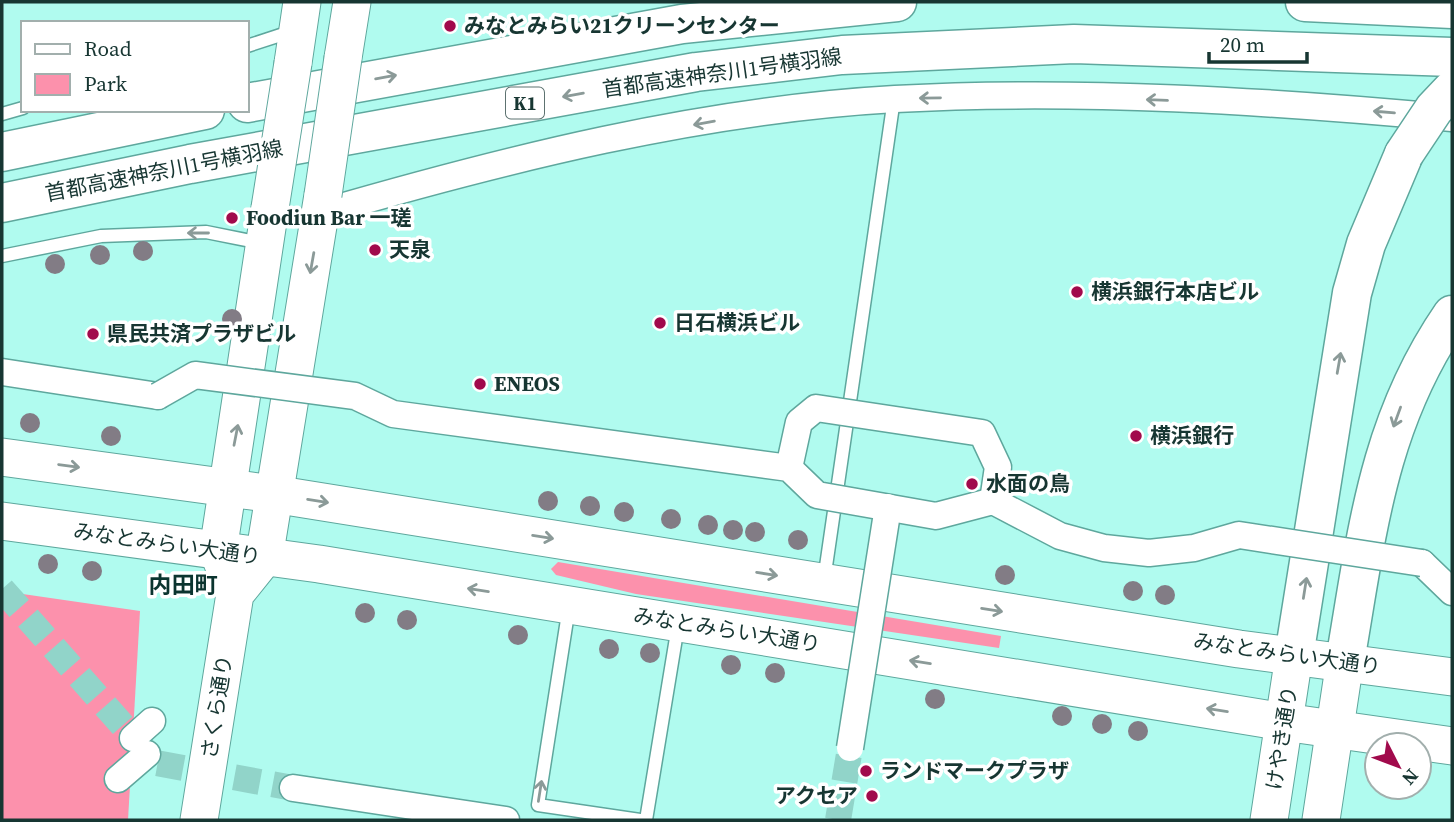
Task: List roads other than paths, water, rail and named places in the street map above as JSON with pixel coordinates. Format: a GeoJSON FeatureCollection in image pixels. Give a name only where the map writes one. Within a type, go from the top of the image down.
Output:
{"type":"FeatureCollection","features":[{"type":"Feature","properties":{"kind":"highway","name":"K1"},"geometry":{"type":"LineString","coordinates":[[248,103],[682,24],[897,2]]}},
{"type":"Feature","properties":{"kind":"highway"},"geometry":{"type":"LineString","coordinates":[[1305,2],[1452,9]]}},
{"type":"Feature","properties":{"kind":"highway"},"geometry":{"type":"LineString","coordinates":[[1074,44],[1452,83]]}},
{"type":"Feature","properties":{"kind":"highway","name":"首都高速神奈川1号横羽線"},"geometry":{"type":"LineString","coordinates":[[2,203],[190,164],[696,72],[842,55],[1074,44],[1452,57]]}},
{"type":"Feature","properties":{"kind":"highway"},"geometry":{"type":"LineString","coordinates":[[1294,656],[1352,292],[1366,244],[1404,154],[1434,109],[1452,90]]}},
{"type":"Feature","properties":{"kind":"highway"},"geometry":{"type":"LineString","coordinates":[[2,152],[195,112]]}},
{"type":"Feature","properties":{"kind":"highway"},"geometry":{"type":"LineString","coordinates":[[1345,662],[1364,545],[1391,435],[1408,387],[1452,314]]}},
{"type":"Feature","properties":{"kind":"street"},"geometry":{"type":"LineString","coordinates":[[264,558],[352,2]]}},
{"type":"Feature","properties":{"kind":"street"},"geometry":{"type":"LineString","coordinates":[[235,594],[218,551],[298,32]]}},
{"type":"Feature","properties":{"kind":"street"},"geometry":{"type":"LineString","coordinates":[[321,204],[557,149],[761,113],[894,99],[1143,99],[1321,107],[1452,118]]}},
{"type":"Feature","properties":{"kind":"street"},"geometry":{"type":"LineString","coordinates":[[2,372],[158,396],[195,375],[355,396],[393,414],[789,468],[817,495],[936,516],[993,500],[1060,536],[1104,548],[1149,553],[1194,548],[1239,535],[1422,564],[1452,592]]}},
{"type":"Feature","properties":{"kind":"street"},"geometry":{"type":"LineString","coordinates":[[789,468],[799,422],[816,408],[947,423],[982,433],[998,467],[993,500]]}},
{"type":"Feature","properties":{"kind":"street","name":"みなとみらい大通り"},"geometry":{"type":"LineString","coordinates":[[2,457],[274,494],[823,583],[1294,656],[1452,677]]}},
{"type":"Feature","properties":{"kind":"street"},"geometry":{"type":"LineString","coordinates":[[850,748],[888,507]]}},
{"type":"Feature","properties":{"kind":"street","name":"みなとみらい大通り"},"geometry":{"type":"LineString","coordinates":[[2,521],[569,605],[1284,722],[1452,746]]}},
{"type":"Feature","properties":{"kind":"street","name":"さくら通り"},"geometry":{"type":"LineString","coordinates":[[199,820],[235,594],[264,558]]}},
{"type":"Feature","properties":{"kind":"street","name":"けやき通り"},"geometry":{"type":"LineString","coordinates":[[1269,820],[1294,656]]}},
{"type":"Feature","properties":{"kind":"street"},"geometry":{"type":"LineString","coordinates":[[1321,820],[1345,662]]}},
{"type":"Feature","properties":{"kind":"street"},"geometry":{"type":"LineString","coordinates":[[118,779],[144,738]]}},
{"type":"Feature","properties":{"kind":"street"},"geometry":{"type":"LineString","coordinates":[[293,788],[505,820]]}},
{"type":"Feature","properties":{"kind":"lane"},"geometry":{"type":"LineString","coordinates":[[248,46],[298,32]]}},
{"type":"Feature","properties":{"kind":"lane"},"geometry":{"type":"LineString","coordinates":[[823,583],[894,99]]}},
{"type":"Feature","properties":{"kind":"lane"},"geometry":{"type":"LineString","coordinates":[[2,114],[21,109]]}},
{"type":"Feature","properties":{"kind":"lane"},"geometry":{"type":"LineString","coordinates":[[2,256],[101,236],[206,232],[265,244]]}},
{"type":"Feature","properties":{"kind":"lane"},"geometry":{"type":"LineString","coordinates":[[569,605],[538,805],[640,820]]}},
{"type":"Feature","properties":{"kind":"lane"},"geometry":{"type":"LineString","coordinates":[[646,820],[679,623]]}},
{"type":"Feature","properties":{"kind":"tunnel"},"geometry":{"type":"LineString","coordinates":[[2,589],[156,763],[293,788]]}},
{"type":"Feature","properties":{"kind":"tunnel"},"geometry":{"type":"LineString","coordinates":[[838,820],[850,748]]}},
{"type":"Feature","properties":{"kind":"place","name":"みなとみらい21クリーンセンター"},"geometry":{"type":"Point","coordinates":[450,26]}},
{"type":"Feature","properties":{"kind":"place","name":"Foodiun Bar 一瑳"},"geometry":{"type":"Point","coordinates":[232,218]}},
{"type":"Feature","properties":{"kind":"place","name":"天泉"},"geometry":{"type":"Point","coordinates":[375,250]}},
{"type":"Feature","properties":{"kind":"place","name":"横浜銀行本店ビル"},"geometry":{"type":"Point","coordinates":[1077,292]}},
{"type":"Feature","properties":{"kind":"place","name":"日石横浜ビル"},"geometry":{"type":"Point","coordinates":[660,323]}},
{"type":"Feature","properties":{"kind":"place","name":"県民共済プラザビル"},"geometry":{"type":"Point","coordinates":[93,334]}},
{"type":"Feature","properties":{"kind":"place","name":"ENEOS"},"geometry":{"type":"Point","coordinates":[480,384]}},
{"type":"Feature","properties":{"kind":"place","name":"横浜銀行"},"geometry":{"type":"Point","coordinates":[1136,436]}},
{"type":"Feature","properties":{"kind":"place","name":"水面の鳥"},"geometry":{"type":"Point","coordinates":[972,484]}},
{"type":"Feature","properties":{"kind":"place","name":"ランドマークプラザ"},"geometry":{"type":"Point","coordinates":[866,771]}},
{"type":"Feature","properties":{"kind":"place","name":"アクセア"},"geometry":{"type":"Point","coordinates":[872,796]}},
{"type":"Feature","properties":{"kind":"district","name":"内田町"},"geometry":{"type":"Point","coordinates":[183,585]}}]}
